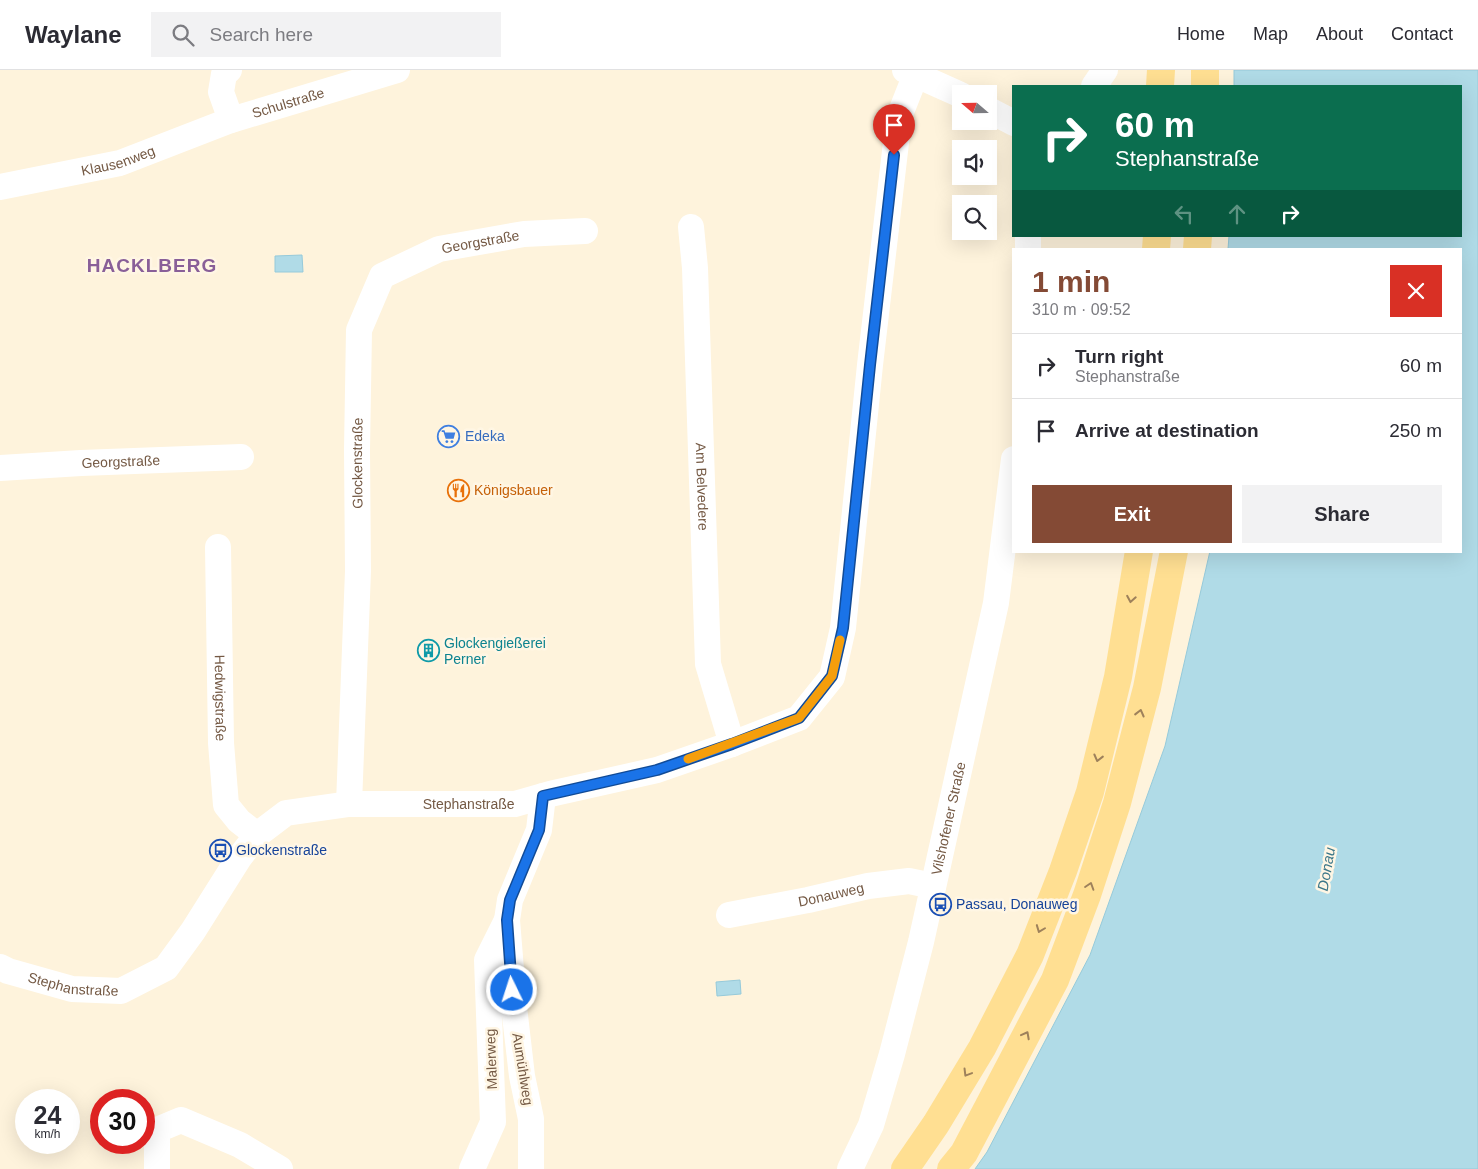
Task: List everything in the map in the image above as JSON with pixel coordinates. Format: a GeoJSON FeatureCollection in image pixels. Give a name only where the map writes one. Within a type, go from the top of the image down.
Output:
{"type":"FeatureCollection","features":[{"type":"Feature","properties":{"kind":"main road"},"geometry":{"type":"LineString","coordinates":[[1160,85],[1161,70]]}},
{"type":"Feature","properties":{"kind":"main road"},"geometry":{"type":"LineString","coordinates":[[1205,70],[1206,85]]}},
{"type":"Feature","properties":{"kind":"main road"},"geometry":{"type":"LineString","coordinates":[[905,1169],[936,1124],[982,1048],[1030,955],[1063,871],[1090,792],[1118,677],[1138,553]]}},
{"type":"Feature","properties":{"kind":"main road"},"geometry":{"type":"LineString","coordinates":[[951,1169],[964,1153],[1055,980],[1086,895],[1117,803],[1147,688],[1174,553]]}},
{"type":"Feature","properties":{"kind":"street"},"geometry":{"type":"LineString","coordinates":[[229,70],[224,74],[221,92],[231,120]]}},
{"type":"Feature","properties":{"kind":"street","name":"Schulstraße"},"geometry":{"type":"LineString","coordinates":[[231,120],[397,70]]}},
{"type":"Feature","properties":{"kind":"street"},"geometry":{"type":"LineString","coordinates":[[1095,85],[1105,70]]}},
{"type":"Feature","properties":{"kind":"street"},"geometry":{"type":"LineString","coordinates":[[911,72],[952,91]]}},
{"type":"Feature","properties":{"kind":"street","name":"Stephanstraße"},"geometry":{"type":"LineString","coordinates":[[0,967],[72,989],[121,991],[166,968],[194,931],[239,858],[258,835],[286,813],[349,804],[515,804],[657,770],[799,718],[832,676],[843,628],[870,365],[899,117],[911,72]]}},
{"type":"Feature","properties":{"kind":"street"},"geometry":{"type":"LineString","coordinates":[[998,115],[1012,122]]}},
{"type":"Feature","properties":{"kind":"street","name":"Klausenweg"},"geometry":{"type":"LineString","coordinates":[[0,187],[120,163],[231,120]]}},
{"type":"Feature","properties":{"kind":"street","name":"Am Belvedere"},"geometry":{"type":"LineString","coordinates":[[691,227],[696,278],[708,664],[732,744]]}},
{"type":"Feature","properties":{"kind":"street","name":"Georgstraße"},"geometry":{"type":"LineString","coordinates":[[382,276],[439,249],[524,234],[584,231]]}},
{"type":"Feature","properties":{"kind":"street","name":"Glockenstraße"},"geometry":{"type":"LineString","coordinates":[[349,804],[358,571],[360,330],[382,276]]}},
{"type":"Feature","properties":{"kind":"street","name":"Georgstraße"},"geometry":{"type":"LineString","coordinates":[[0,468],[241,457]]}},
{"type":"Feature","properties":{"kind":"street","name":"Vilshofener Straße"},"geometry":{"type":"LineString","coordinates":[[850,1169],[871,1125],[922,942],[996,603],[1012,475]]}},
{"type":"Feature","properties":{"kind":"street","name":"Hedwigstraße"},"geometry":{"type":"LineString","coordinates":[[218,547],[221,743],[226,805],[239,821],[258,835]]}},
{"type":"Feature","properties":{"kind":"street","name":"Aumühlweg"},"geometry":{"type":"LineString","coordinates":[[531,1169],[531,1119],[522,1076],[507,920],[510,900],[539,830],[543,796]]}},
{"type":"Feature","properties":{"kind":"street","name":"Donauweg"},"geometry":{"type":"LineString","coordinates":[[729,915],[868,886],[909,881],[933,886]]}},
{"type":"Feature","properties":{"kind":"street","name":"Malerweg"},"geometry":{"type":"LineString","coordinates":[[472,1169],[493,1122],[487,960],[507,920]]}},
{"type":"Feature","properties":{"kind":"street"},"geometry":{"type":"LineString","coordinates":[[157,1169],[157,1130],[180,1120],[240,1145],[280,1169]]}},
{"type":"Feature","properties":{"kind":"water","name":"Donau"},"geometry":{"type":"Polygon","coordinates":[[[1234,70],[1478,70],[1478,1169],[975,1169],[987,1152],[1090,955],[1165,746],[1210,553],[1462,553],[1462,248],[1228,248],[1229,237],[1462,237],[1462,85],[1234,85],[1234,70]]]}},
{"type":"Feature","properties":{"kind":"water"},"geometry":{"type":"Polygon","coordinates":[[[302,255],[303,272],[275,272],[275,256],[302,255]]]}},
{"type":"Feature","properties":{"kind":"water"},"geometry":{"type":"Polygon","coordinates":[[[740,980],[741,994],[717,996],[716,982],[740,980]]]}},
{"type":"Feature","properties":{"kind":"slow traffic"},"geometry":{"type":"LineString","coordinates":[[688,759],[799,718],[832,676],[840,640]]}},
{"type":"Feature","properties":{"kind":"place","name":"Edeka"},"geometry":{"type":"Point","coordinates":[449,436]}},
{"type":"Feature","properties":{"kind":"place","name":"Königsbauer"},"geometry":{"type":"Point","coordinates":[458,490]}},
{"type":"Feature","properties":{"kind":"place","name":"Glockengießerei Perner"},"geometry":{"type":"Point","coordinates":[428,651]}},
{"type":"Feature","properties":{"kind":"place","name":"Glockenstraße"},"geometry":{"type":"Point","coordinates":[220,850]}},
{"type":"Feature","properties":{"kind":"place","name":"Passau, Donauweg"},"geometry":{"type":"Point","coordinates":[940,904]}},
{"type":"Feature","properties":{"kind":"district","name":"HACKLBERG"},"geometry":{"type":"Point","coordinates":[152,265]}},
{"type":"Feature","properties":{"kind":"route"},"geometry":{"type":"LineString","coordinates":[[512,990],[507,920],[510,900],[539,830],[543,796],[657,770],[799,718],[832,676],[843,628],[894,155]]}}]}
